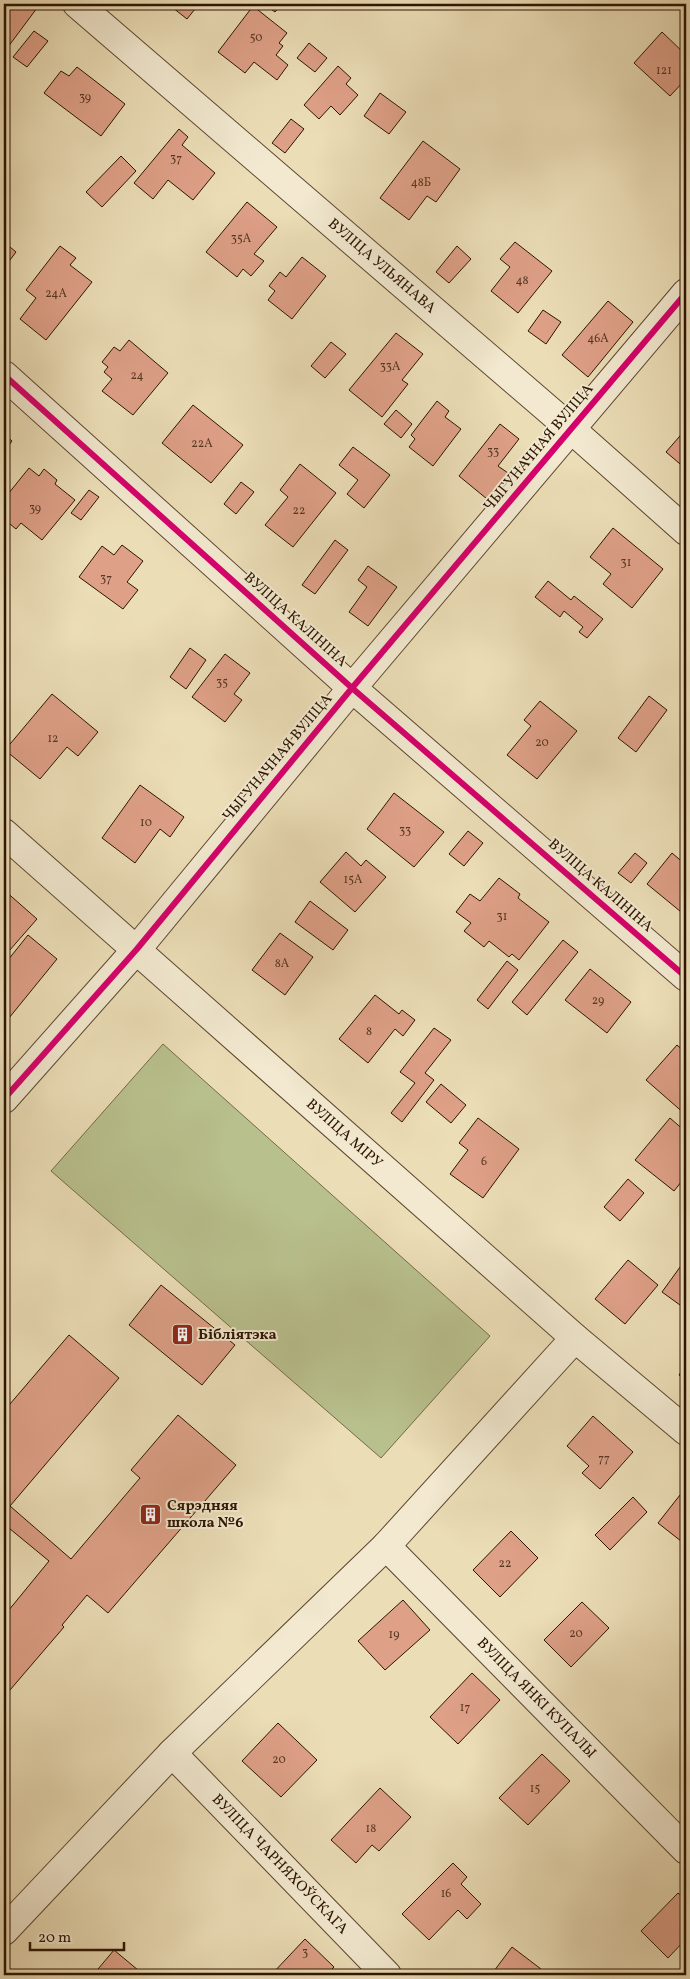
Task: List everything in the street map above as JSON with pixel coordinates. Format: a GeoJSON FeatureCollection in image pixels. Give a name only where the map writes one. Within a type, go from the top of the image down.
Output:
{"type":"FeatureCollection","features":[{"type":"Feature","properties":{"kind":"street","name":"ВУЛІЦА УЛЬЯНАВА"},"geometry":{"type":"LineString","coordinates":[[77,4],[686,530]]}},
{"type":"Feature","properties":{"kind":"street","name":"ЧЫГУНАЧНАЯ ВУЛІЦА"},"geometry":{"type":"LineString","coordinates":[[4,1099],[136,949],[352,688],[686,293]]}},
{"type":"Feature","properties":{"kind":"street","name":"ВУЛІЦА КАЛІНІНА"},"geometry":{"type":"LineString","coordinates":[[4,375],[352,688],[686,978]]}},
{"type":"Feature","properties":{"kind":"street","name":"ВУЛІЦА МІРУ"},"geometry":{"type":"LineString","coordinates":[[4,832],[575,1338],[686,1431]]}},
{"type":"Feature","properties":{"kind":"street"},"geometry":{"type":"LineString","coordinates":[[4,1931],[172,1753],[386,1546],[575,1338]]}},
{"type":"Feature","properties":{"kind":"street","name":"ВУЛІЦА ЯНКІ КУПАЛЫ"},"geometry":{"type":"LineString","coordinates":[[386,1546],[686,1850]]}},
{"type":"Feature","properties":{"kind":"street","name":"ВУЛІЦА ЧАРНЯХОЎСКАГА"},"geometry":{"type":"LineString","coordinates":[[172,1753],[387,1975]]}},
{"type":"Feature","properties":{"kind":"green space"},"geometry":{"type":"Polygon","coordinates":[[[163,1044],[490,1336],[381,1458],[51,1171],[163,1044]]]}},
{"type":"Feature","properties":{"kind":"building"},"geometry":{"type":"Polygon","coordinates":[[[10,4],[32,4],[37,8],[8,47],[4,44],[4,13],[10,4]]]}},
{"type":"Feature","properties":{"kind":"building"},"geometry":{"type":"Polygon","coordinates":[[[168,4],[199,4],[187,19],[168,4]]]}},
{"type":"Feature","properties":{"kind":"building"},"geometry":{"type":"Polygon","coordinates":[[[264,4],[282,4],[275,12],[264,4]]]}},
{"type":"Feature","properties":{"kind":"building"},"geometry":{"type":"Polygon","coordinates":[[[253,6],[287,33],[279,43],[283,46],[276,55],[288,65],[277,80],[254,62],[245,73],[218,52],[253,6]]]}},
{"type":"Feature","properties":{"kind":"building"},"geometry":{"type":"Polygon","coordinates":[[[34,31],[48,41],[27,67],[13,57],[34,31]]]}},
{"type":"Feature","properties":{"kind":"building"},"geometry":{"type":"Polygon","coordinates":[[[662,32],[686,55],[686,79],[670,96],[634,63],[662,32]]]}},
{"type":"Feature","properties":{"kind":"building"},"geometry":{"type":"Polygon","coordinates":[[[309,43],[327,58],[315,72],[297,58],[309,43]]]}},
{"type":"Feature","properties":{"kind":"building"},"geometry":{"type":"Polygon","coordinates":[[[338,66],[351,78],[346,84],[358,95],[340,115],[331,106],[319,119],[304,105],[338,66]]]}},
{"type":"Feature","properties":{"kind":"building"},"geometry":{"type":"Polygon","coordinates":[[[77,67],[125,104],[101,136],[44,93],[61,71],[69,76],[77,67]]]}},
{"type":"Feature","properties":{"kind":"building"},"geometry":{"type":"Polygon","coordinates":[[[380,93],[406,112],[389,134],[364,116],[380,93]]]}},
{"type":"Feature","properties":{"kind":"building"},"geometry":{"type":"Polygon","coordinates":[[[291,119],[304,129],[285,153],[272,143],[291,119]]]}},
{"type":"Feature","properties":{"kind":"building"},"geometry":{"type":"Polygon","coordinates":[[[179,129],[188,137],[182,145],[215,173],[193,200],[168,180],[153,199],[134,183],[179,129]]]}},
{"type":"Feature","properties":{"kind":"building"},"geometry":{"type":"Polygon","coordinates":[[[423,141],[460,169],[436,202],[427,196],[409,220],[380,198],[423,141]]]}},
{"type":"Feature","properties":{"kind":"building"},"geometry":{"type":"Polygon","coordinates":[[[121,156],[136,171],[102,207],[86,192],[121,156]]]}},
{"type":"Feature","properties":{"kind":"building"},"geometry":{"type":"Polygon","coordinates":[[[247,202],[277,227],[254,254],[264,261],[251,276],[243,269],[237,277],[206,252],[247,202]]]}},
{"type":"Feature","properties":{"kind":"building"},"geometry":{"type":"Polygon","coordinates":[[[4,242],[16,252],[4,268],[4,242]]]}},
{"type":"Feature","properties":{"kind":"building"},"geometry":{"type":"Polygon","coordinates":[[[515,242],[552,271],[518,313],[491,291],[510,267],[500,259],[515,242]]]}},
{"type":"Feature","properties":{"kind":"building"},"geometry":{"type":"Polygon","coordinates":[[[60,246],[76,258],[70,265],[92,282],[46,340],[20,319],[36,298],[26,290],[60,246]]]}},
{"type":"Feature","properties":{"kind":"building"},"geometry":{"type":"Polygon","coordinates":[[[457,246],[471,259],[449,283],[436,272],[457,246]]]}},
{"type":"Feature","properties":{"kind":"building"},"geometry":{"type":"Polygon","coordinates":[[[302,257],[326,276],[292,319],[268,300],[275,291],[269,286],[280,272],[286,277],[302,257]]]}},
{"type":"Feature","properties":{"kind":"building"},"geometry":{"type":"Polygon","coordinates":[[[608,301],[633,322],[588,377],[562,355],[608,301]]]}},
{"type":"Feature","properties":{"kind":"building"},"geometry":{"type":"Polygon","coordinates":[[[543,310],[561,322],[546,344],[528,331],[543,310]]]}},
{"type":"Feature","properties":{"kind":"building"},"geometry":{"type":"Polygon","coordinates":[[[396,333],[423,354],[402,380],[408,384],[382,417],[349,390],[396,333]]]}},
{"type":"Feature","properties":{"kind":"building"},"geometry":{"type":"Polygon","coordinates":[[[129,340],[168,373],[133,415],[102,391],[112,379],[104,372],[108,367],[102,362],[114,347],[120,351],[129,340]]]}},
{"type":"Feature","properties":{"kind":"building"},"geometry":{"type":"Polygon","coordinates":[[[331,342],[346,354],[325,378],[311,366],[331,342]]]}},
{"type":"Feature","properties":{"kind":"building"},"geometry":{"type":"Polygon","coordinates":[[[437,401],[449,411],[445,417],[461,429],[433,466],[409,447],[415,439],[411,435],[437,401]]]}},
{"type":"Feature","properties":{"kind":"building"},"geometry":{"type":"Polygon","coordinates":[[[193,405],[243,445],[211,483],[162,443],[193,405]]]}},
{"type":"Feature","properties":{"kind":"building"},"geometry":{"type":"Polygon","coordinates":[[[396,410],[412,424],[401,438],[384,424],[396,410]]]}},
{"type":"Feature","properties":{"kind":"building"},"geometry":{"type":"Polygon","coordinates":[[[500,424],[519,439],[498,466],[508,473],[487,499],[459,476],[500,424]]]}},
{"type":"Feature","properties":{"kind":"building"},"geometry":{"type":"Polygon","coordinates":[[[686,429],[686,469],[666,452],[686,429]]]}},
{"type":"Feature","properties":{"kind":"building"},"geometry":{"type":"Polygon","coordinates":[[[4,434],[12,441],[4,452],[4,434]]]}},
{"type":"Feature","properties":{"kind":"building"},"geometry":{"type":"Polygon","coordinates":[[[353,447],[390,475],[364,508],[347,494],[358,480],[339,465],[353,447]]]}},
{"type":"Feature","properties":{"kind":"building"},"geometry":{"type":"Polygon","coordinates":[[[300,464],[336,493],[293,547],[265,525],[288,497],[280,490],[300,464]]]}},
{"type":"Feature","properties":{"kind":"building"},"geometry":{"type":"Polygon","coordinates":[[[29,468],[39,476],[44,469],[57,480],[55,484],[75,500],[42,540],[21,523],[16,529],[4,519],[4,499],[29,468]]]}},
{"type":"Feature","properties":{"kind":"building"},"geometry":{"type":"Polygon","coordinates":[[[241,482],[254,492],[236,514],[224,504],[241,482]]]}},
{"type":"Feature","properties":{"kind":"building"},"geometry":{"type":"Polygon","coordinates":[[[89,490],[99,497],[81,520],[71,513],[89,490]]]}},
{"type":"Feature","properties":{"kind":"building"},"geometry":{"type":"Polygon","coordinates":[[[613,528],[663,569],[632,608],[603,584],[611,574],[590,557],[613,528]]]}},
{"type":"Feature","properties":{"kind":"building"},"geometry":{"type":"Polygon","coordinates":[[[335,540],[348,550],[315,594],[302,585],[335,540]]]}},
{"type":"Feature","properties":{"kind":"building"},"geometry":{"type":"Polygon","coordinates":[[[122,545],[143,561],[127,582],[138,590],[123,609],[79,577],[102,546],[114,555],[122,545]]]}},
{"type":"Feature","properties":{"kind":"building"},"geometry":{"type":"Polygon","coordinates":[[[368,566],[397,587],[368,626],[349,612],[367,587],[358,580],[368,566]]]}},
{"type":"Feature","properties":{"kind":"building"},"geometry":{"type":"Polygon","coordinates":[[[548,581],[571,600],[574,596],[603,619],[587,638],[579,632],[583,627],[564,611],[560,617],[535,597],[548,581]]]}},
{"type":"Feature","properties":{"kind":"building"},"geometry":{"type":"Polygon","coordinates":[[[190,648],[206,660],[186,689],[170,677],[190,648]]]}},
{"type":"Feature","properties":{"kind":"building"},"geometry":{"type":"Polygon","coordinates":[[[225,654],[250,673],[234,694],[242,700],[225,722],[192,697],[225,654]]]}},
{"type":"Feature","properties":{"kind":"building"},"geometry":{"type":"Polygon","coordinates":[[[52,694],[98,732],[78,756],[67,747],[40,779],[5,750],[52,694]]]}},
{"type":"Feature","properties":{"kind":"building"},"geometry":{"type":"Polygon","coordinates":[[[649,696],[667,710],[636,752],[618,738],[649,696]]]}},
{"type":"Feature","properties":{"kind":"building"},"geometry":{"type":"Polygon","coordinates":[[[540,701],[577,731],[537,779],[507,755],[531,726],[524,720],[540,701]]]}},
{"type":"Feature","properties":{"kind":"building"},"geometry":{"type":"Polygon","coordinates":[[[140,785],[184,817],[170,837],[160,829],[135,863],[102,838],[140,785]]]}},
{"type":"Feature","properties":{"kind":"building"},"geometry":{"type":"Polygon","coordinates":[[[394,793],[444,832],[414,867],[367,829],[394,793]]]}},
{"type":"Feature","properties":{"kind":"building"},"geometry":{"type":"Polygon","coordinates":[[[468,831],[483,843],[464,866],[449,854],[468,831]]]}},
{"type":"Feature","properties":{"kind":"building"},"geometry":{"type":"Polygon","coordinates":[[[346,852],[361,866],[366,860],[386,877],[355,912],[320,882],[346,852]]]}},
{"type":"Feature","properties":{"kind":"building"},"geometry":{"type":"Polygon","coordinates":[[[635,853],[647,863],[631,883],[618,873],[635,853]]]}},
{"type":"Feature","properties":{"kind":"building"},"geometry":{"type":"Polygon","coordinates":[[[672,853],[686,865],[686,916],[647,884],[672,853]]]}},
{"type":"Feature","properties":{"kind":"building"},"geometry":{"type":"Polygon","coordinates":[[[499,878],[520,894],[518,898],[549,922],[519,960],[512,954],[509,957],[489,941],[484,947],[464,931],[471,923],[456,912],[470,894],[480,901],[499,878]]]}},
{"type":"Feature","properties":{"kind":"building"},"geometry":{"type":"Polygon","coordinates":[[[4,890],[37,919],[9,951],[4,947],[4,890]]]}},
{"type":"Feature","properties":{"kind":"building"},"geometry":{"type":"Polygon","coordinates":[[[310,901],[348,930],[333,950],[295,922],[310,901]]]}},
{"type":"Feature","properties":{"kind":"building"},"geometry":{"type":"Polygon","coordinates":[[[280,933],[313,957],[285,995],[252,970],[280,933]]]}},
{"type":"Feature","properties":{"kind":"building"},"geometry":{"type":"Polygon","coordinates":[[[28,935],[57,959],[9,1018],[4,1013],[4,965],[28,935]]]}},
{"type":"Feature","properties":{"kind":"building"},"geometry":{"type":"Polygon","coordinates":[[[563,940],[578,952],[527,1015],[512,1002],[563,940]]]}},
{"type":"Feature","properties":{"kind":"building"},"geometry":{"type":"Polygon","coordinates":[[[507,961],[518,970],[488,1009],[477,1000],[507,961]]]}},
{"type":"Feature","properties":{"kind":"building"},"geometry":{"type":"Polygon","coordinates":[[[590,969],[631,1002],[607,1033],[565,1000],[590,969]]]}},
{"type":"Feature","properties":{"kind":"building"},"geometry":{"type":"Polygon","coordinates":[[[375,995],[399,1014],[402,1010],[415,1020],[403,1036],[395,1029],[368,1063],[339,1039],[375,995]]]}},
{"type":"Feature","properties":{"kind":"building"},"geometry":{"type":"Polygon","coordinates":[[[434,1028],[451,1040],[425,1073],[434,1080],[402,1122],[391,1113],[415,1083],[400,1072],[434,1028]]]}},
{"type":"Feature","properties":{"kind":"building"},"geometry":{"type":"Polygon","coordinates":[[[677,1045],[686,1053],[686,1115],[646,1080],[677,1045]]]}},
{"type":"Feature","properties":{"kind":"building"},"geometry":{"type":"Polygon","coordinates":[[[441,1084],[466,1105],[451,1123],[426,1102],[441,1084]]]}},
{"type":"Feature","properties":{"kind":"building"},"geometry":{"type":"Polygon","coordinates":[[[478,1118],[519,1149],[483,1198],[450,1174],[468,1150],[459,1143],[478,1118]]]}},
{"type":"Feature","properties":{"kind":"building"},"geometry":{"type":"Polygon","coordinates":[[[670,1118],[686,1132],[686,1176],[674,1191],[635,1160],[670,1118]]]}},
{"type":"Feature","properties":{"kind":"building"},"geometry":{"type":"Polygon","coordinates":[[[628,1179],[644,1193],[620,1221],[604,1207],[628,1179]]]}},
{"type":"Feature","properties":{"kind":"building"},"geometry":{"type":"Polygon","coordinates":[[[628,1260],[658,1285],[625,1324],[595,1299],[628,1260]]]}},
{"type":"Feature","properties":{"kind":"building"},"geometry":{"type":"Polygon","coordinates":[[[683,1263],[686,1265],[686,1296],[680,1305],[662,1292],[683,1263]]]}},
{"type":"Feature","properties":{"kind":"building","name":"Бібліятэка"},"geometry":{"type":"Polygon","coordinates":[[[161,1285],[235,1345],[202,1385],[129,1325],[161,1285]]]}},
{"type":"Feature","properties":{"kind":"building","name":"Сярэдняя школа №6"},"geometry":{"type":"Polygon","coordinates":[[[69,1335],[119,1378],[10,1506],[71,1559],[140,1478],[131,1470],[178,1415],[236,1465],[108,1613],[87,1595],[62,1625],[64,1627],[4,1697],[4,1616],[49,1561],[4,1524],[4,1411],[69,1335]]]}},
{"type":"Feature","properties":{"kind":"building"},"geometry":{"type":"Polygon","coordinates":[[[686,1365],[686,1381],[679,1375],[686,1365]]]}},
{"type":"Feature","properties":{"kind":"building"},"geometry":{"type":"Polygon","coordinates":[[[593,1416],[633,1452],[600,1489],[582,1473],[589,1466],[567,1446],[593,1416]]]}},
{"type":"Feature","properties":{"kind":"building"},"geometry":{"type":"Polygon","coordinates":[[[680,1495],[686,1500],[686,1545],[658,1523],[680,1495]]]}},
{"type":"Feature","properties":{"kind":"building"},"geometry":{"type":"Polygon","coordinates":[[[633,1497],[647,1512],[610,1550],[595,1535],[633,1497]]]}},
{"type":"Feature","properties":{"kind":"building"},"geometry":{"type":"Polygon","coordinates":[[[511,1531],[538,1558],[500,1597],[473,1570],[511,1531]]]}},
{"type":"Feature","properties":{"kind":"building"},"geometry":{"type":"Polygon","coordinates":[[[403,1600],[430,1630],[385,1670],[358,1641],[403,1600]]]}},
{"type":"Feature","properties":{"kind":"building"},"geometry":{"type":"Polygon","coordinates":[[[582,1602],[609,1628],[571,1667],[544,1640],[582,1602]]]}},
{"type":"Feature","properties":{"kind":"building"},"geometry":{"type":"Polygon","coordinates":[[[472,1673],[500,1700],[458,1744],[430,1717],[472,1673]]]}},
{"type":"Feature","properties":{"kind":"building"},"geometry":{"type":"Polygon","coordinates":[[[278,1723],[317,1760],[281,1797],[242,1761],[278,1723]]]}},
{"type":"Feature","properties":{"kind":"building"},"geometry":{"type":"Polygon","coordinates":[[[542,1754],[570,1781],[528,1825],[499,1798],[542,1754]]]}},
{"type":"Feature","properties":{"kind":"building"},"geometry":{"type":"Polygon","coordinates":[[[686,1781],[686,1794],[680,1787],[686,1781]]]}},
{"type":"Feature","properties":{"kind":"building"},"geometry":{"type":"Polygon","coordinates":[[[380,1788],[411,1817],[379,1851],[372,1845],[356,1863],[331,1840],[380,1788]]]}},
{"type":"Feature","properties":{"kind":"building"},"geometry":{"type":"Polygon","coordinates":[[[453,1863],[467,1877],[461,1884],[481,1904],[467,1919],[458,1910],[429,1940],[402,1914],[453,1863]]]}},
{"type":"Feature","properties":{"kind":"building"},"geometry":{"type":"Polygon","coordinates":[[[678,1893],[686,1900],[686,1939],[668,1958],[641,1931],[678,1893]]]}},
{"type":"Feature","properties":{"kind":"building"},"geometry":{"type":"Polygon","coordinates":[[[305,1939],[334,1967],[326,1975],[271,1975],[305,1939]]]}},
{"type":"Feature","properties":{"kind":"building"},"geometry":{"type":"Polygon","coordinates":[[[512,1947],[541,1969],[536,1975],[491,1975],[512,1947]]]}},
{"type":"Feature","properties":{"kind":"building"},"geometry":{"type":"Polygon","coordinates":[[[114,1950],[144,1975],[93,1975],[114,1950]]]}},
{"type":"Feature","properties":{"kind":"cycle path"},"geometry":{"type":"LineString","coordinates":[[4,1099],[137,949],[352,688],[686,293]]}},
{"type":"Feature","properties":{"kind":"cycle path"},"geometry":{"type":"LineString","coordinates":[[4,375],[352,688],[686,977]]}},
{"type":"Feature","properties":{"kind":"place","name":"Бібліятэка"},"geometry":{"type":"Point","coordinates":[182,1335]}},
{"type":"Feature","properties":{"kind":"place","name":"Сярэдняя школа №6"},"geometry":{"type":"Point","coordinates":[151,1515]}}]}
